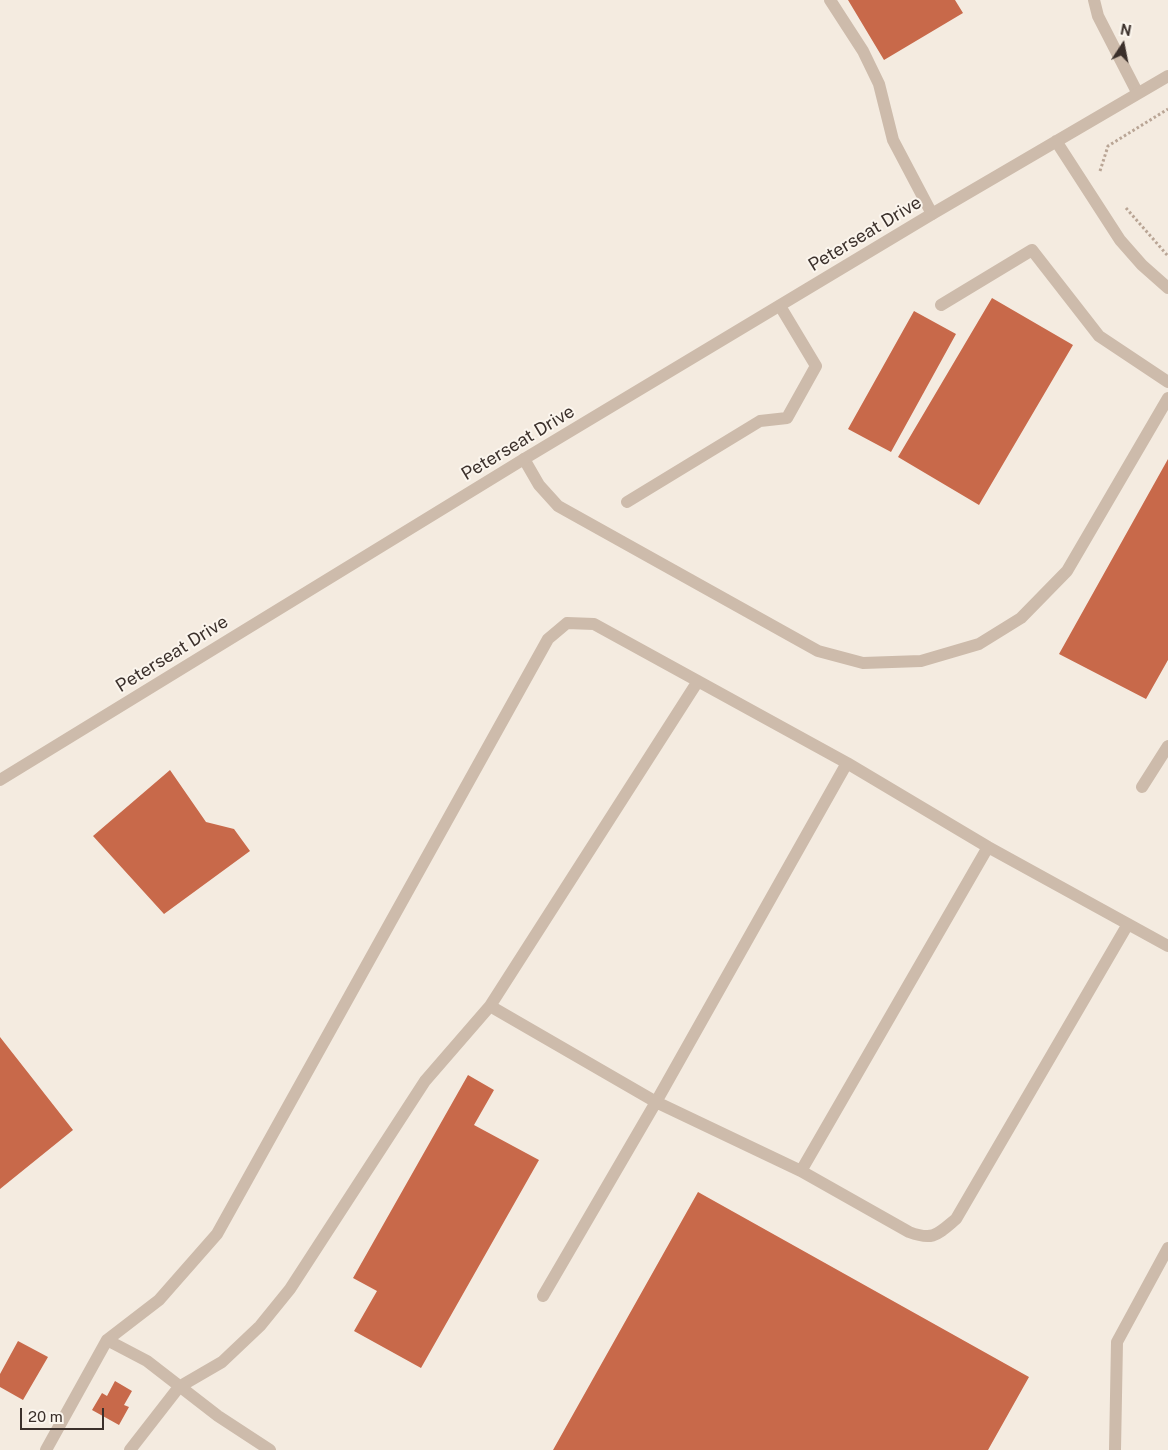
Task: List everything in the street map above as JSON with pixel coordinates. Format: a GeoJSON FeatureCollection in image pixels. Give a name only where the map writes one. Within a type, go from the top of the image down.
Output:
{"type":"FeatureCollection","features":[{"type":"Feature","properties":{"kind":"street"},"geometry":{"type":"LineString","coordinates":[[830,0],[863,51],[879,84],[893,140],[932,214]]}},
{"type":"Feature","properties":{"kind":"street"},"geometry":{"type":"LineString","coordinates":[[1094,0],[1098,16],[1137,92]]}},
{"type":"Feature","properties":{"kind":"street","name":"Peterseat Drive"},"geometry":{"type":"LineString","coordinates":[[0,780],[524,459],[1137,92],[1168,76]]}},
{"type":"Feature","properties":{"kind":"street"},"geometry":{"type":"LineString","coordinates":[[1056,141],[1120,240],[1142,266],[1168,288]]}},
{"type":"Feature","properties":{"kind":"street"},"geometry":{"type":"LineString","coordinates":[[941,305],[1032,250],[1099,336],[1168,382]]}},
{"type":"Feature","properties":{"kind":"street"},"geometry":{"type":"LineString","coordinates":[[627,502],[760,420],[787,418],[816,366],[780,306]]}},
{"type":"Feature","properties":{"kind":"street"},"geometry":{"type":"LineString","coordinates":[[524,459],[540,485],[558,506],[818,651],[863,663],[921,661],[979,644],[1021,618],[1066,571],[1168,398]]}},
{"type":"Feature","properties":{"kind":"street"},"geometry":{"type":"LineString","coordinates":[[46,1450],[108,1340],[159,1300],[217,1234],[548,639],[567,623],[594,624],[847,763],[988,847],[1168,946]]}},
{"type":"Feature","properties":{"kind":"street"},"geometry":{"type":"LineString","coordinates":[[130,1450],[179,1387],[222,1362],[260,1326],[290,1288],[425,1081],[490,1006],[698,681]]}},
{"type":"Feature","properties":{"kind":"street"},"geometry":{"type":"LineString","coordinates":[[1142,786],[1168,746]]}},
{"type":"Feature","properties":{"kind":"street"},"geometry":{"type":"LineString","coordinates":[[543,1296],[656,1102],[847,763]]}},
{"type":"Feature","properties":{"kind":"street"},"geometry":{"type":"LineString","coordinates":[[801,1171],[988,847]]}},
{"type":"Feature","properties":{"kind":"street"},"geometry":{"type":"LineString","coordinates":[[490,1006],[656,1102],[801,1171],[923,1238],[936,1236],[956,1219],[1128,924]]}},
{"type":"Feature","properties":{"kind":"street"},"geometry":{"type":"LineString","coordinates":[[1115,1450],[1117,1342],[1168,1248]]}},
{"type":"Feature","properties":{"kind":"street"},"geometry":{"type":"LineString","coordinates":[[108,1340],[147,1361],[179,1387],[270,1450]]}},
{"type":"Feature","properties":{"kind":"path"},"geometry":{"type":"LineString","coordinates":[[1102,178],[1100,173],[1102,161],[1108,146],[1168,109]]}},
{"type":"Feature","properties":{"kind":"path"},"geometry":{"type":"LineString","coordinates":[[1122,204],[1168,256]]}},
{"type":"Feature","properties":{"kind":"building"},"geometry":{"type":"Polygon","coordinates":[[[848,0],[955,0],[963,13],[884,60],[848,0]]]}},
{"type":"Feature","properties":{"kind":"building"},"geometry":{"type":"Polygon","coordinates":[[[992,298],[1073,345],[979,505],[898,457],[992,298]]]}},
{"type":"Feature","properties":{"kind":"building"},"geometry":{"type":"Polygon","coordinates":[[[914,311],[956,334],[891,452],[848,429],[914,311]]]}},
{"type":"Feature","properties":{"kind":"building"},"geometry":{"type":"Polygon","coordinates":[[[1168,459],[1168,660],[1146,699],[1059,654],[1168,459]]]}},
{"type":"Feature","properties":{"kind":"building"},"geometry":{"type":"Polygon","coordinates":[[[170,770],[206,822],[234,829],[250,851],[164,914],[93,836],[170,770]]]}},
{"type":"Feature","properties":{"kind":"building"},"geometry":{"type":"Polygon","coordinates":[[[0,1037],[73,1130],[0,1189],[0,1037]]]}},
{"type":"Feature","properties":{"kind":"building"},"geometry":{"type":"Polygon","coordinates":[[[468,1075],[494,1090],[474,1125],[539,1160],[421,1368],[354,1331],[377,1291],[353,1278],[468,1075]]]}},
{"type":"Feature","properties":{"kind":"building"},"geometry":{"type":"Polygon","coordinates":[[[698,1192],[1029,1377],[988,1450],[553,1450],[698,1192]]]}},
{"type":"Feature","properties":{"kind":"building"},"geometry":{"type":"Polygon","coordinates":[[[18,1341],[48,1357],[23,1400],[0,1387],[0,1374],[18,1341]]]}},
{"type":"Feature","properties":{"kind":"building"},"geometry":{"type":"Polygon","coordinates":[[[115,1381],[132,1391],[124,1405],[129,1407],[119,1425],[92,1410],[102,1393],[107,1396],[115,1381]]]}}]}
